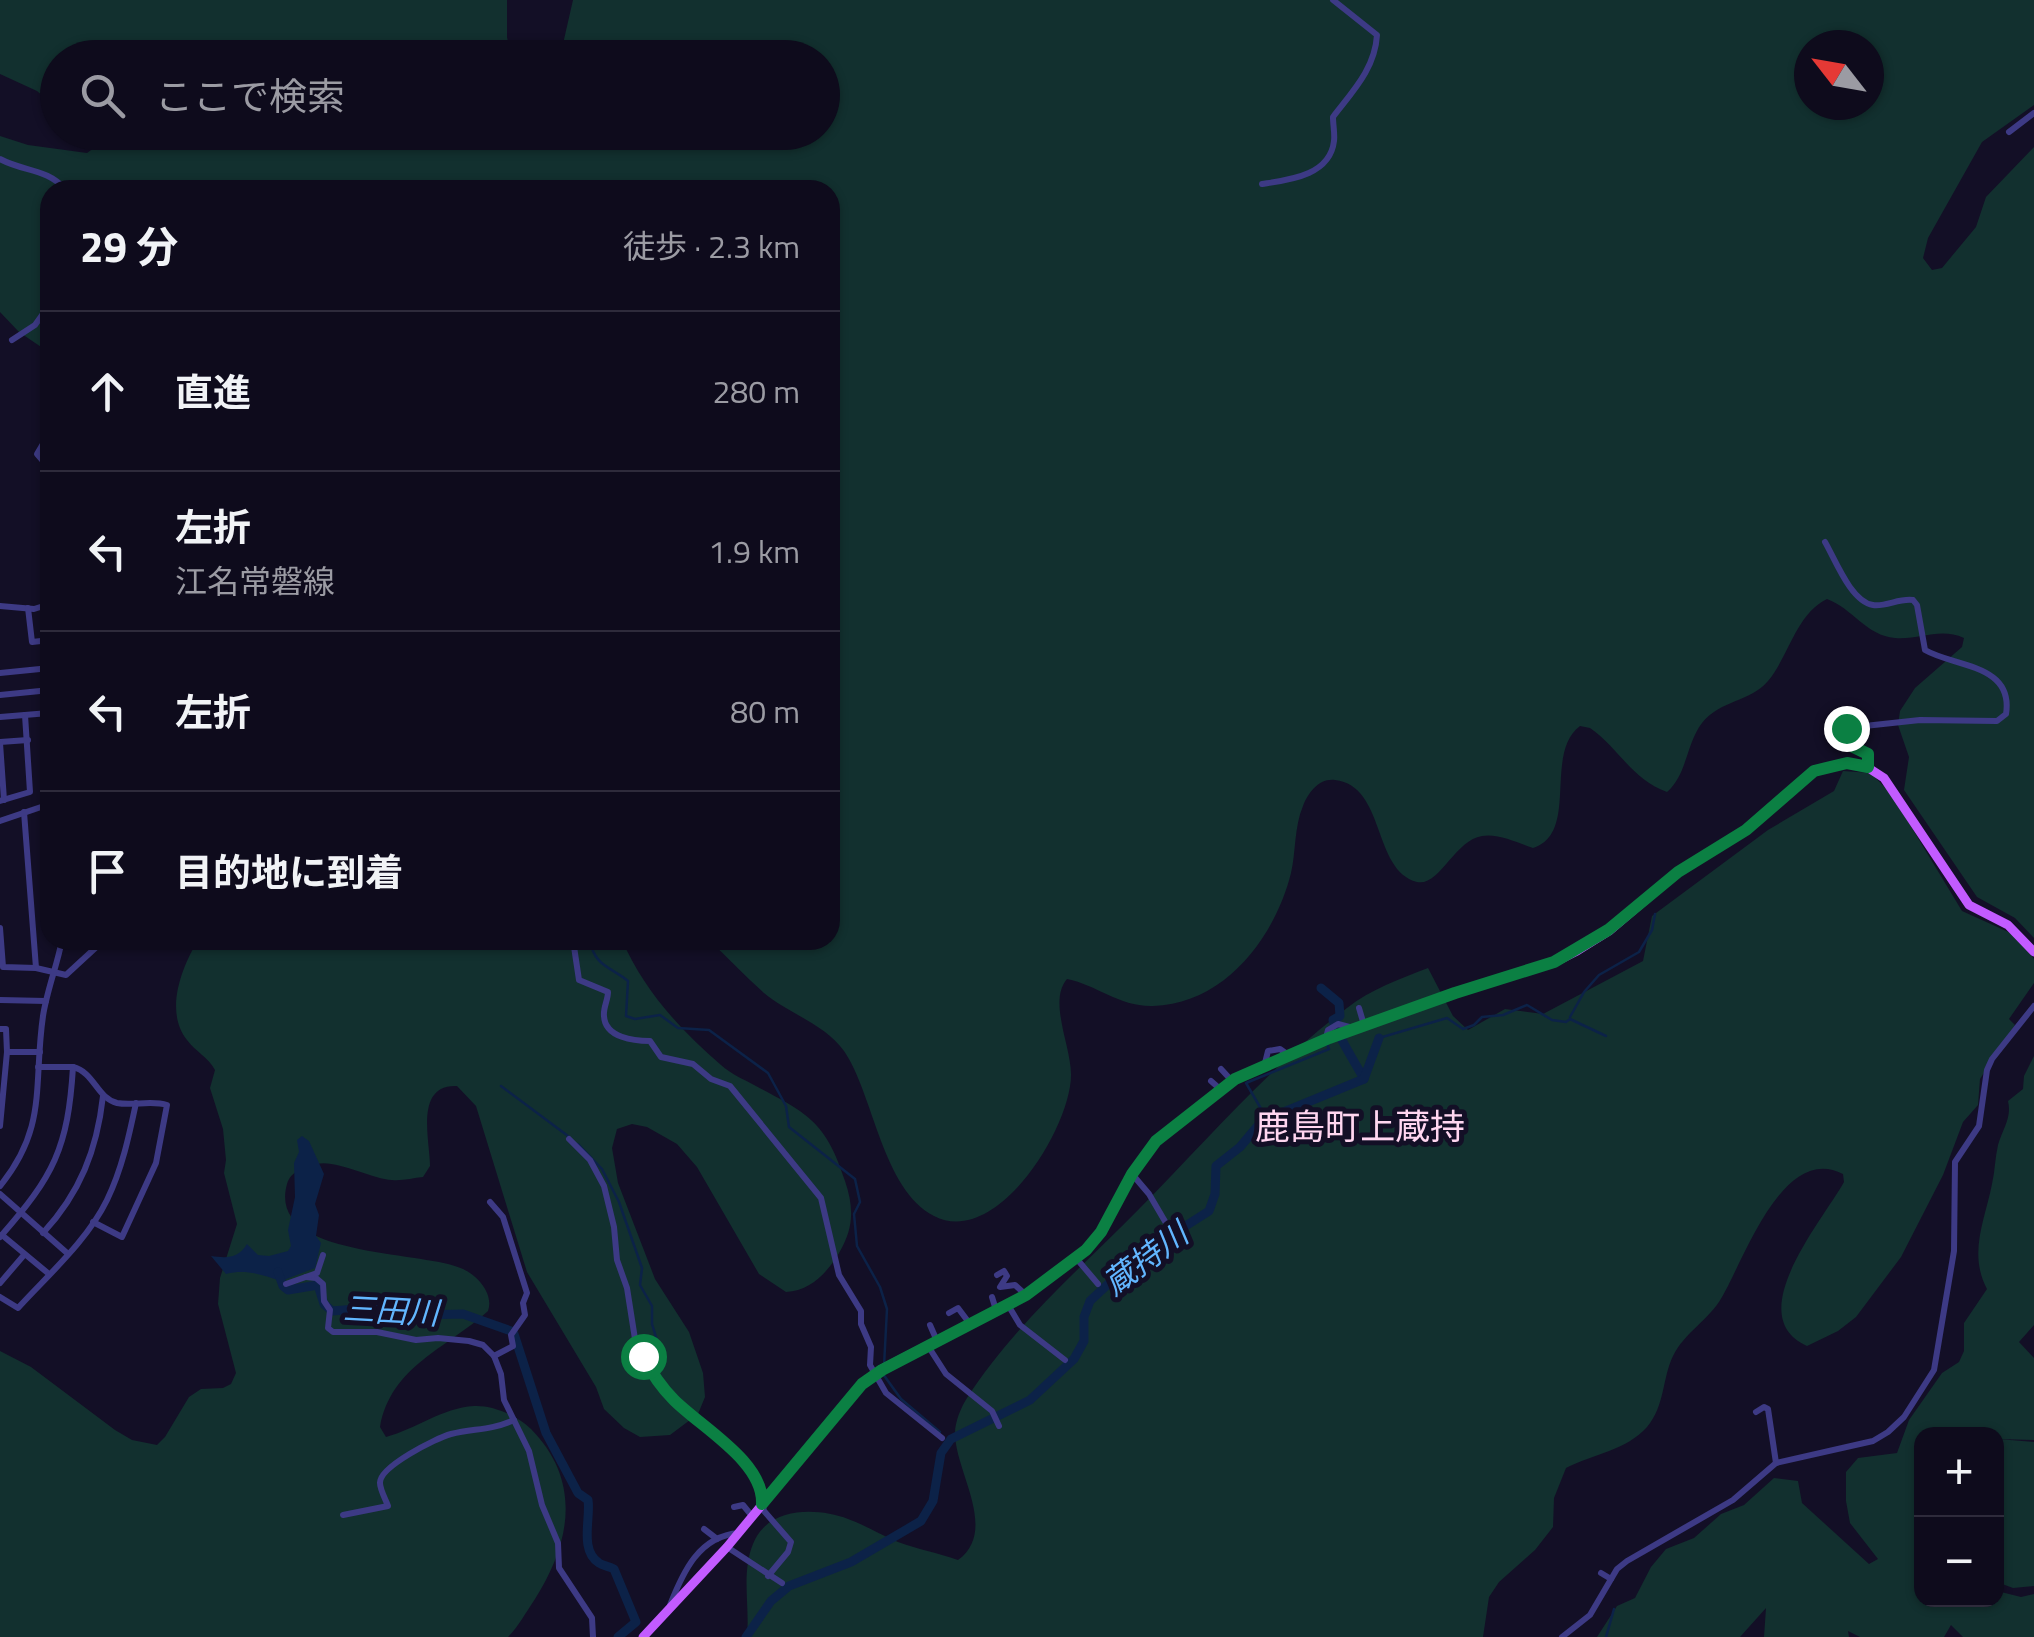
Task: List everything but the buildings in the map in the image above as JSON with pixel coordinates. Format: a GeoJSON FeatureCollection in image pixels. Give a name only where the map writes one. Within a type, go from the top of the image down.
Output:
{"type":"FeatureCollection","features":[{"type":"Feature","properties":{"kind":"main road"},"geometry":{"type":"LineString","coordinates":[[643,1637],[727,1547],[850,1396],[881,1370],[1026,1295],[1076,1258],[1101,1232],[1132,1174],[1156,1141],[1220,1089],[1264,1063],[1325,1040],[1337,1030],[1359,1027],[1577,951],[1678,872],[1746,830],[1814,771],[1847,763],[1868,767],[1884,778],[1970,905],[2008,925],[2034,952]]}},
{"type":"Feature","properties":{"kind":"street"},"geometry":{"type":"LineString","coordinates":[[1262,184],[1305,176],[1322,162],[1333,146],[1333,117],[1349,101],[1372,62],[1377,36],[1333,0]]}},
{"type":"Feature","properties":{"kind":"street"},"geometry":{"type":"LineString","coordinates":[[2010,132],[2034,113]]}},
{"type":"Feature","properties":{"kind":"street"},"geometry":{"type":"LineString","coordinates":[[0,159],[12,166],[42,171],[53,180]]}},
{"type":"Feature","properties":{"kind":"street"},"geometry":{"type":"LineString","coordinates":[[12,340],[40,318]]}},
{"type":"Feature","properties":{"kind":"street"},"geometry":{"type":"LineString","coordinates":[[1825,542],[1844,580],[1861,599],[1872,605],[1913,600],[1918,605],[1924,650],[1987,671],[2008,704],[2006,714],[1997,721],[1920,720],[1846,728],[1843,742],[1868,754],[1868,767]]}},
{"type":"Feature","properties":{"kind":"street"},"geometry":{"type":"LineString","coordinates":[[0,606],[40,606]]}},
{"type":"Feature","properties":{"kind":"street"},"geometry":{"type":"LineString","coordinates":[[28,608],[32,642],[40,641]]}},
{"type":"Feature","properties":{"kind":"street"},"geometry":{"type":"LineString","coordinates":[[0,670],[40,668]]}},
{"type":"Feature","properties":{"kind":"street"},"geometry":{"type":"LineString","coordinates":[[0,694],[40,691]]}},
{"type":"Feature","properties":{"kind":"street"},"geometry":{"type":"LineString","coordinates":[[0,717],[40,714]]}},
{"type":"Feature","properties":{"kind":"street"},"geometry":{"type":"LineString","coordinates":[[26,715],[28,740],[30,792],[2,800],[0,742],[28,740]]}},
{"type":"Feature","properties":{"kind":"street"},"geometry":{"type":"LineString","coordinates":[[0,821],[40,807]]}},
{"type":"Feature","properties":{"kind":"street"},"geometry":{"type":"LineString","coordinates":[[24,812],[36,968]]}},
{"type":"Feature","properties":{"kind":"street"},"geometry":{"type":"LineString","coordinates":[[0,928],[3,966],[66,974],[93,950]]}},
{"type":"Feature","properties":{"kind":"street"},"geometry":{"type":"LineString","coordinates":[[0,1186],[24,1154],[32,1132],[46,1001],[60,950]]}},
{"type":"Feature","properties":{"kind":"street"},"geometry":{"type":"LineString","coordinates":[[574,950],[579,980],[608,992],[604,1017],[609,1027],[626,1039],[650,1041],[661,1058],[693,1064],[730,1086],[821,1198],[839,1274],[861,1311],[871,1347],[870,1364],[881,1370],[886,1393],[942,1438]]}},
{"type":"Feature","properties":{"kind":"street"},"geometry":{"type":"LineString","coordinates":[[0,1000],[46,1001]]}},
{"type":"Feature","properties":{"kind":"street"},"geometry":{"type":"LineString","coordinates":[[1562,1637],[1590,1615],[1611,1579],[1627,1561],[1739,1496],[1776,1463],[1873,1441],[1904,1416],[1930,1380],[1946,1313],[1954,1252],[1955,1162],[1979,1126],[1992,1059],[2034,1006]]}},
{"type":"Feature","properties":{"kind":"street"},"geometry":{"type":"LineString","coordinates":[[1359,1008],[1359,1027]]}},
{"type":"Feature","properties":{"kind":"street"},"geometry":{"type":"LineString","coordinates":[[0,1029],[6,1029],[0,1126]]}},
{"type":"Feature","properties":{"kind":"street"},"geometry":{"type":"LineString","coordinates":[[6,1052],[40,1052]]}},
{"type":"Feature","properties":{"kind":"street"},"geometry":{"type":"LineString","coordinates":[[38,1067],[83,1070],[104,1096],[118,1103],[167,1105],[156,1163],[122,1237],[93,1222]]}},
{"type":"Feature","properties":{"kind":"street"},"geometry":{"type":"LineString","coordinates":[[49,1274],[1,1236],[59,1156],[68,1128],[73,1067]]}},
{"type":"Feature","properties":{"kind":"street"},"geometry":{"type":"LineString","coordinates":[[1221,1069],[1232,1081]]}},
{"type":"Feature","properties":{"kind":"street"},"geometry":{"type":"LineString","coordinates":[[1212,1080],[1220,1089]]}},
{"type":"Feature","properties":{"kind":"street"},"geometry":{"type":"LineString","coordinates":[[43,1234],[84,1177],[104,1096]]}},
{"type":"Feature","properties":{"kind":"street"},"geometry":{"type":"LineString","coordinates":[[0,1298],[18,1308],[93,1222],[122,1164],[136,1103]]}},
{"type":"Feature","properties":{"kind":"street"},"geometry":{"type":"LineString","coordinates":[[569,1139],[594,1166],[604,1186],[635,1339],[643,1356],[674,1400],[744,1460],[758,1482],[768,1517],[791,1542],[788,1552],[768,1576]]}},
{"type":"Feature","properties":{"kind":"street"},"geometry":{"type":"LineString","coordinates":[[1132,1174],[1150,1194],[1173,1235]]}},
{"type":"Feature","properties":{"kind":"street"},"geometry":{"type":"LineString","coordinates":[[0,1194],[68,1253]]}},
{"type":"Feature","properties":{"kind":"street"},"geometry":{"type":"LineString","coordinates":[[490,1202],[503,1217],[527,1293],[523,1303],[525,1315],[511,1335],[513,1346],[494,1356]]}},
{"type":"Feature","properties":{"kind":"street"},"geometry":{"type":"LineString","coordinates":[[0,1283],[24,1255]]}},
{"type":"Feature","properties":{"kind":"street"},"geometry":{"type":"LineString","coordinates":[[286,1284],[320,1270],[323,1255]]}},
{"type":"Feature","properties":{"kind":"street"},"geometry":{"type":"LineString","coordinates":[[1076,1258],[1098,1284]]}},
{"type":"Feature","properties":{"kind":"street"},"geometry":{"type":"LineString","coordinates":[[997,1275],[1004,1271],[1006,1276],[1000,1287],[1015,1285],[1026,1295]]}},
{"type":"Feature","properties":{"kind":"street"},"geometry":{"type":"LineString","coordinates":[[306,1277],[321,1281],[330,1311],[328,1328],[339,1334],[378,1332],[416,1340],[469,1341],[494,1356],[502,1374],[504,1400],[529,1451],[540,1499],[558,1543],[559,1568],[592,1618],[593,1637]]}},
{"type":"Feature","properties":{"kind":"street"},"geometry":{"type":"LineString","coordinates":[[992,1297],[996,1310]]}},
{"type":"Feature","properties":{"kind":"street"},"geometry":{"type":"LineString","coordinates":[[1008,1305],[1020,1325],[1065,1360]]}},
{"type":"Feature","properties":{"kind":"street"},"geometry":{"type":"LineString","coordinates":[[949,1313],[958,1308],[970,1324]]}},
{"type":"Feature","properties":{"kind":"street"},"geometry":{"type":"LineString","coordinates":[[930,1325],[932,1344],[946,1374],[992,1411],[999,1426]]}},
{"type":"Feature","properties":{"kind":"street"},"geometry":{"type":"LineString","coordinates":[[1756,1412],[1768,1409],[1776,1463]]}},
{"type":"Feature","properties":{"kind":"street"},"geometry":{"type":"LineString","coordinates":[[343,1515],[388,1506],[380,1482],[382,1476],[412,1454],[450,1434],[491,1430],[514,1420]]}},
{"type":"Feature","properties":{"kind":"street"},"geometry":{"type":"LineString","coordinates":[[734,1508],[743,1504],[752,1516]]}},
{"type":"Feature","properties":{"kind":"street"},"geometry":{"type":"LineString","coordinates":[[704,1529],[717,1539]]}},
{"type":"Feature","properties":{"kind":"street"},"geometry":{"type":"LineString","coordinates":[[668,1610],[699,1550],[717,1539],[739,1533]]}},
{"type":"Feature","properties":{"kind":"street"},"geometry":{"type":"LineString","coordinates":[[727,1547],[782,1583]]}},
{"type":"Feature","properties":{"kind":"street"},"geometry":{"type":"LineString","coordinates":[[1601,1574],[1611,1579]]}},
{"type":"Feature","properties":{"kind":"green space"},"geometry":{"type":"Polygon","coordinates":[[[0,0],[507,0],[508,40],[40,40],[40,94],[0,74],[0,0]]]}},
{"type":"Feature","properties":{"kind":"green space"},"geometry":{"type":"Polygon","coordinates":[[[573,0],[2034,0],[2034,105],[1982,142],[1928,238],[1923,258],[1932,270],[1942,268],[1976,227],[1986,197],[2034,147],[2034,938],[2015,918],[1977,897],[1904,790],[1909,757],[1898,725],[1900,711],[1915,688],[1962,647],[1964,638],[1947,634],[1885,636],[1827,599],[1800,625],[1761,688],[1717,710],[1702,723],[1679,777],[1667,792],[1634,771],[1590,728],[1580,726],[1569,739],[1564,755],[1555,827],[1547,840],[1533,848],[1501,837],[1482,836],[1472,839],[1433,877],[1417,882],[1392,862],[1363,797],[1351,786],[1335,780],[1319,784],[1300,814],[1291,873],[1273,921],[1243,963],[1203,993],[1153,1006],[1130,1003],[1067,979],[1060,1011],[1071,1074],[1059,1123],[1045,1150],[1005,1199],[982,1215],[958,1222],[934,1216],[916,1203],[902,1185],[844,1051],[817,1026],[764,993],[719,950],[840,950],[840,180],[40,180],[40,346],[0,312],[0,136],[40,147],[40,150],[840,150],[840,40],[564,40],[573,0]]]}},
{"type":"Feature","properties":{"kind":"green space"},"geometry":{"type":"Polygon","coordinates":[[[1843,771],[1871,773],[1892,795],[1962,911],[2015,935],[2034,959],[2034,983],[2009,1019],[2015,1025],[1980,1079],[1978,1105],[1963,1122],[1943,1175],[1901,1257],[1856,1317],[1807,1346],[1788,1332],[1782,1313],[1784,1291],[1793,1267],[1844,1182],[1843,1174],[1821,1169],[1802,1175],[1768,1210],[1722,1297],[1673,1356],[1657,1410],[1647,1427],[1620,1446],[1566,1468],[1554,1498],[1553,1527],[1489,1597],[1483,1637],[747,1637],[749,1555],[760,1532],[781,1517],[808,1512],[835,1515],[898,1542],[958,1560],[970,1548],[975,1517],[955,1429],[963,1406],[985,1372],[1049,1298],[1240,1104],[1319,1030],[1356,1001],[1428,968],[1453,1016],[1468,1030],[1505,1009],[1543,1014],[1643,961],[1652,916],[1768,830],[1834,791],[1843,771]]]}},
{"type":"Feature","properties":{"kind":"green space"},"geometry":{"type":"Polygon","coordinates":[[[193,950],[627,950],[652,992],[692,1038],[729,1071],[788,1103],[812,1121],[838,1161],[850,1200],[848,1235],[823,1274],[803,1288],[786,1292],[759,1274],[697,1167],[677,1144],[647,1127],[632,1124],[617,1129],[612,1148],[618,1183],[655,1279],[689,1332],[703,1373],[705,1397],[698,1414],[670,1435],[640,1437],[604,1409],[596,1387],[527,1272],[476,1106],[457,1086],[443,1088],[430,1104],[430,1166],[423,1177],[392,1180],[325,1163],[303,1168],[289,1180],[287,1208],[300,1226],[323,1239],[352,1248],[463,1269],[487,1292],[488,1311],[408,1374],[386,1406],[380,1427],[386,1437],[451,1411],[481,1406],[519,1420],[547,1449],[564,1491],[563,1534],[547,1577],[508,1637],[0,1637],[0,1351],[31,1367],[115,1430],[132,1440],[157,1445],[189,1397],[201,1389],[231,1384],[236,1373],[218,1304],[220,1278],[237,1224],[224,1173],[223,1129],[210,1088],[215,1070],[187,1040],[177,1016],[178,989],[193,950]]]}},
{"type":"Feature","properties":{"kind":"green space"},"geometry":{"type":"Polygon","coordinates":[[[2034,1056],[2034,1325],[2019,1342],[2034,1358],[2034,1440],[2004,1439],[2004,1427],[1914,1427],[1914,1607],[2004,1607],[2004,1593],[2021,1597],[2034,1594],[2034,1637],[1963,1637],[1951,1625],[1944,1637],[1860,1637],[1848,1631],[1849,1637],[1764,1637],[1766,1608],[1740,1637],[1597,1637],[1617,1606],[1635,1598],[1651,1567],[1666,1549],[1694,1538],[1721,1514],[1744,1505],[1774,1478],[1798,1481],[1802,1503],[1869,1564],[1878,1559],[1850,1523],[1846,1472],[1858,1458],[1897,1453],[1909,1420],[1942,1373],[1959,1362],[1964,1351],[1964,1323],[1987,1289],[1978,1249],[1998,1145],[2008,1118],[2008,1101],[2023,1089],[2024,1076],[2034,1056]]]}},
{"type":"Feature","properties":{"kind":"green space"},"geometry":{"type":"Polygon","coordinates":[[[2004,1440],[2034,1442],[2034,1586],[2004,1585],[2004,1440]]]}},
{"type":"Feature","properties":{"kind":"water"},"geometry":{"type":"Polygon","coordinates":[[[302,1136],[309,1141],[324,1174],[315,1204],[319,1215],[316,1236],[321,1243],[315,1268],[281,1281],[253,1273],[226,1274],[211,1256],[231,1256],[247,1244],[258,1255],[269,1256],[288,1251],[291,1246],[288,1230],[295,1197],[294,1163],[299,1152],[297,1140],[302,1136]]]}},
{"type":"Feature","properties":{"kind":"waterway"},"geometry":{"type":"LineString","coordinates":[[1570,1017],[1599,975],[1639,952],[1652,930],[1655,914]]}},
{"type":"Feature","properties":{"kind":"waterway"},"geometry":{"type":"LineString","coordinates":[[592,950],[599,961],[628,981],[626,1016],[635,1019],[660,1015],[678,1028],[709,1030],[768,1073],[786,1106],[789,1127],[855,1179],[860,1202],[854,1214],[857,1246],[880,1287],[887,1309],[884,1366]]}},
{"type":"Feature","properties":{"kind":"waterway"},"geometry":{"type":"LineString","coordinates":[[1321,988],[1339,1003],[1340,1016],[1333,1020],[1364,1079]]}},
{"type":"Feature","properties":{"kind":"waterway"},"geometry":{"type":"LineString","coordinates":[[1379,1038],[1447,1018],[1463,1029],[1482,1017],[1503,1015],[1527,1005],[1552,1020],[1570,1019],[1606,1036]]}},
{"type":"Feature","properties":{"kind":"waterway","name":"蔵持川"},"geometry":{"type":"LineString","coordinates":[[746,1637],[771,1601],[789,1586],[851,1562],[921,1521],[933,1501],[941,1453],[951,1439],[1030,1400],[1074,1359],[1084,1341],[1084,1317],[1090,1301],[1137,1257],[1209,1211],[1215,1194],[1216,1166],[1240,1147],[1262,1121],[1364,1079],[1379,1038]]}},
{"type":"Feature","properties":{"kind":"waterway"},"geometry":{"type":"LineString","coordinates":[[1267,1119],[1246,1083],[1329,1049],[1326,1042]]}},
{"type":"Feature","properties":{"kind":"waterway"},"geometry":{"type":"LineString","coordinates":[[501,1086],[568,1136]]}},
{"type":"Feature","properties":{"kind":"waterway"},"geometry":{"type":"LineString","coordinates":[[578,1144],[602,1169],[619,1202],[642,1268],[640,1285],[652,1306],[652,1324],[659,1347]]}},
{"type":"Feature","properties":{"kind":"waterway","name":"三田川"},"geometry":{"type":"LineString","coordinates":[[278,1272],[288,1290],[318,1285],[324,1304],[332,1311],[380,1307],[421,1315],[463,1314],[511,1331]]}},
{"type":"Feature","properties":{"kind":"waterway","name":"三田川"},"geometry":{"type":"LineString","coordinates":[[514,1334],[546,1433],[578,1493],[588,1500],[589,1550],[599,1563],[614,1569],[636,1622],[618,1637]]}},
{"type":"Feature","properties":{"kind":"waterway"},"geometry":{"type":"LineString","coordinates":[[883,1374],[901,1399],[940,1432]]}},
{"type":"Feature","properties":{"kind":"waterway"},"geometry":{"type":"LineString","coordinates":[[1606,1637],[1614,1609]]}},
{"type":"Feature","properties":{"kind":"district","name":"鹿島町上蔵持"},"geometry":{"type":"Point","coordinates":[1360,1126]}},
{"type":"Feature","properties":{"kind":"route"},"geometry":{"type":"LineString","coordinates":[[643,1356],[674,1400],[744,1460],[758,1482],[762,1504],[862,1384],[1026,1295],[1086,1250],[1101,1232],[1142,1157],[1175,1123],[1220,1089],[1264,1063],[1577,951],[1678,872],[1746,830],[1814,771],[1831,764],[1868,767],[1868,754],[1843,742],[1846,728]]}}]}
